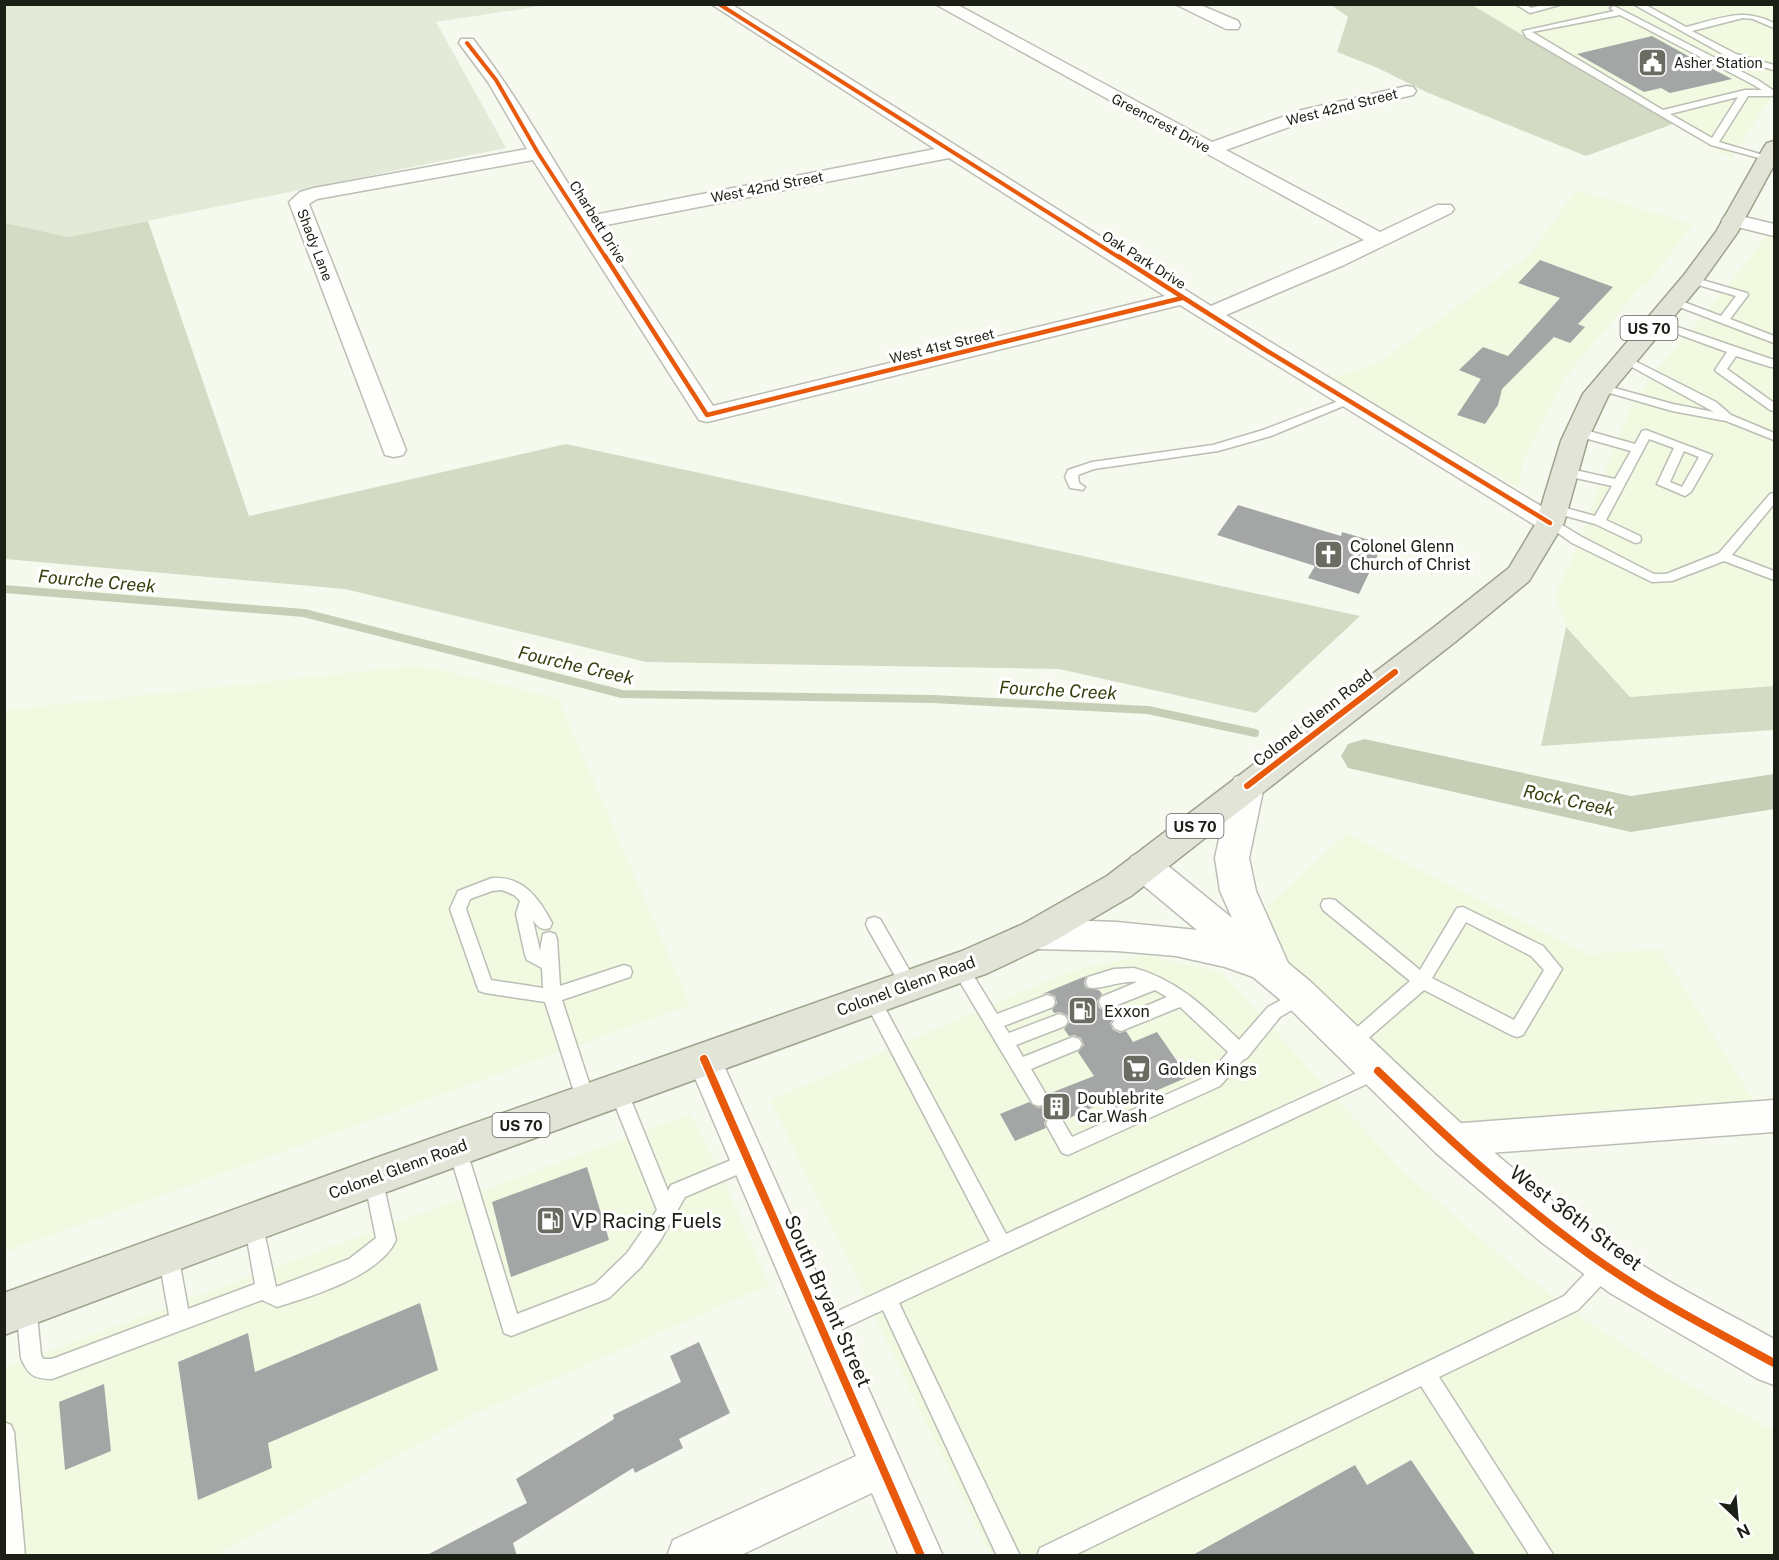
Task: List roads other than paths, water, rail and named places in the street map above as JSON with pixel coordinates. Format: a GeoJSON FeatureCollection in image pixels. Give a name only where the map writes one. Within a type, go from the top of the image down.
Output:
{"type":"FeatureCollection","features":[{"type":"Feature","properties":{"kind":"main road","name":"Colonel Glenn Road"},"geometry":{"type":"LineString","coordinates":[[15,1310],[373,1178],[959,967],[1036,934],[1119,886],[1519,574],[1553,516],[1578,432],[1600,387],[1692,280],[1726,232],[1771,153]]}},
{"type":"Feature","properties":{"kind":"street","name":"Greencrest Drive"},"geometry":{"type":"LineString","coordinates":[[943,4],[1379,240]]}},
{"type":"Feature","properties":{"kind":"street"},"geometry":{"type":"LineString","coordinates":[[1183,4],[1232,25]]}},
{"type":"Feature","properties":{"kind":"street","name":"Oak Park Drive"},"geometry":{"type":"LineString","coordinates":[[732,6],[737,18],[1182,298],[1349,400],[1553,516]]}},
{"type":"Feature","properties":{"kind":"street","name":"Charbett Drive"},"geometry":{"type":"LineString","coordinates":[[467,43],[496,81],[538,153],[707,415]]}},
{"type":"Feature","properties":{"kind":"street","name":"West 42nd Street"},"geometry":{"type":"LineString","coordinates":[[1210,149],[1308,114],[1407,91]]}},
{"type":"Feature","properties":{"kind":"street","name":"West 42nd Street"},"geometry":{"type":"LineString","coordinates":[[584,223],[950,152]]}},
{"type":"Feature","properties":{"kind":"street","name":"Shady Lane"},"geometry":{"type":"LineString","coordinates":[[394,450],[299,202],[314,194],[538,153]]}},
{"type":"Feature","properties":{"kind":"street"},"geometry":{"type":"LineString","coordinates":[[1211,314],[1444,209]]}},
{"type":"Feature","properties":{"kind":"street"},"geometry":{"type":"LineString","coordinates":[[1732,220],[1774,230]]}},
{"type":"Feature","properties":{"kind":"street","name":"West 41st Street"},"geometry":{"type":"LineString","coordinates":[[707,415],[1182,298]]}},
{"type":"Feature","properties":{"kind":"street"},"geometry":{"type":"LineString","coordinates":[[1247,786],[1232,858],[1238,891],[1250,922],[1288,984]]}},
{"type":"Feature","properties":{"kind":"street","name":"West 36th Street"},"geometry":{"type":"LineString","coordinates":[[1143,866],[1288,984],[1450,1140],[1556,1228],[1606,1266],[1774,1363]]}},
{"type":"Feature","properties":{"kind":"street"},"geometry":{"type":"LineString","coordinates":[[1036,934],[1138,939],[1192,945],[1245,959],[1288,984]]}},
{"type":"Feature","properties":{"kind":"street","name":"South Bryant Street"},"geometry":{"type":"LineString","coordinates":[[704,1059],[921,1556]]}},
{"type":"Feature","properties":{"kind":"street"},"geometry":{"type":"LineString","coordinates":[[1450,1140],[1774,1116]]}},
{"type":"Feature","properties":{"kind":"street"},"geometry":{"type":"LineString","coordinates":[[689,1556],[883,1466]]}},
{"type":"Feature","properties":{"kind":"lane"},"geometry":{"type":"LineString","coordinates":[[1519,4],[1530,11],[1559,4]]}},
{"type":"Feature","properties":{"kind":"lane"},"geometry":{"type":"LineString","coordinates":[[1608,4],[1772,93]]}},
{"type":"Feature","properties":{"kind":"lane"},"geometry":{"type":"LineString","coordinates":[[1637,4],[1733,56],[1774,69]]}},
{"type":"Feature","properties":{"kind":"lane"},"geometry":{"type":"LineString","coordinates":[[1621,12],[1527,31],[1529,35],[1713,143],[1771,153]]}},
{"type":"Feature","properties":{"kind":"lane"},"geometry":{"type":"LineString","coordinates":[[1684,30],[1743,16],[1755,17],[1774,26]]}},
{"type":"Feature","properties":{"kind":"lane"},"geometry":{"type":"LineString","coordinates":[[1661,113],[1745,93],[1772,93]]}},
{"type":"Feature","properties":{"kind":"lane"},"geometry":{"type":"LineString","coordinates":[[1713,143],[1745,93]]}},
{"type":"Feature","properties":{"kind":"lane"},"geometry":{"type":"LineString","coordinates":[[1692,280],[1743,295],[1725,320]]}},
{"type":"Feature","properties":{"kind":"lane"},"geometry":{"type":"LineString","coordinates":[[1673,301],[1774,340]]}},
{"type":"Feature","properties":{"kind":"lane"},"geometry":{"type":"LineString","coordinates":[[1654,322],[1771,364],[1774,363]]}},
{"type":"Feature","properties":{"kind":"lane"},"geometry":{"type":"LineString","coordinates":[[1733,351],[1721,370],[1774,408]]}},
{"type":"Feature","properties":{"kind":"lane"},"geometry":{"type":"LineString","coordinates":[[1625,359],[1712,404],[1729,418]]}},
{"type":"Feature","properties":{"kind":"lane"},"geometry":{"type":"LineString","coordinates":[[1600,387],[1672,407],[1729,418],[1774,437]]}},
{"type":"Feature","properties":{"kind":"lane"},"geometry":{"type":"LineString","coordinates":[[1079,487],[1074,484],[1072,473],[1092,466],[1214,448],[1267,433],[1349,400]]}},
{"type":"Feature","properties":{"kind":"lane"},"geometry":{"type":"LineString","coordinates":[[1578,432],[1638,449]]}},
{"type":"Feature","properties":{"kind":"lane"},"geometry":{"type":"LineString","coordinates":[[1599,521],[1646,434],[1681,446],[1706,455],[1685,492],[1663,484],[1681,446]]}},
{"type":"Feature","properties":{"kind":"lane"},"geometry":{"type":"LineString","coordinates":[[1566,472],[1619,484]]}},
{"type":"Feature","properties":{"kind":"lane"},"geometry":{"type":"LineString","coordinates":[[1553,516],[1577,540],[1652,578],[1667,578],[1724,556],[1774,497]]}},
{"type":"Feature","properties":{"kind":"lane"},"geometry":{"type":"LineString","coordinates":[[1553,516],[1599,521],[1635,539]]}},
{"type":"Feature","properties":{"kind":"lane"},"geometry":{"type":"LineString","coordinates":[[1724,556],[1774,576]]}},
{"type":"Feature","properties":{"kind":"lane"},"geometry":{"type":"LineString","coordinates":[[624,972],[552,996],[485,986],[458,909],[464,895],[487,884],[507,883],[529,898],[546,931],[552,996],[602,1096],[667,1211]]}},
{"type":"Feature","properties":{"kind":"lane"},"geometry":{"type":"LineString","coordinates":[[529,898],[524,914],[533,955],[549,964]]}},
{"type":"Feature","properties":{"kind":"lane"},"geometry":{"type":"LineString","coordinates":[[821,1329],[1002,1245],[1364,1057],[1422,981],[1463,913],[1537,951],[1554,969],[1517,1030],[1422,981],[1329,905]]}},
{"type":"Feature","properties":{"kind":"lane"},"geometry":{"type":"LineString","coordinates":[[874,924],[909,985]]}},
{"type":"Feature","properties":{"kind":"lane"},"geometry":{"type":"LineString","coordinates":[[959,967],[1039,1098]]}},
{"type":"Feature","properties":{"kind":"lane"},"geometry":{"type":"LineString","coordinates":[[1094,982],[1118,974],[1145,977],[1183,998],[1241,1053]]}},
{"type":"Feature","properties":{"kind":"lane"},"geometry":{"type":"LineString","coordinates":[[1107,1002],[1154,982]]}},
{"type":"Feature","properties":{"kind":"lane"},"geometry":{"type":"LineString","coordinates":[[1055,1124],[1068,1147],[1214,1081],[1241,1053],[1274,1012],[1288,984]]}},
{"type":"Feature","properties":{"kind":"lane"},"geometry":{"type":"LineString","coordinates":[[871,998],[1002,1245]]}},
{"type":"Feature","properties":{"kind":"lane"},"geometry":{"type":"LineString","coordinates":[[1121,1024],[1183,998]]}},
{"type":"Feature","properties":{"kind":"lane"},"geometry":{"type":"LineString","coordinates":[[993,1023],[1047,1002]]}},
{"type":"Feature","properties":{"kind":"lane"},"geometry":{"type":"LineString","coordinates":[[1005,1042],[1059,1021]]}},
{"type":"Feature","properties":{"kind":"lane"},"geometry":{"type":"LineString","coordinates":[[1020,1066],[1073,1044]]}},
{"type":"Feature","properties":{"kind":"lane"},"geometry":{"type":"LineString","coordinates":[[458,1148],[511,1326],[602,1291],[634,1260],[654,1235],[678,1191],[748,1161]]}},
{"type":"Feature","properties":{"kind":"lane"},"geometry":{"type":"LineString","coordinates":[[253,1222],[266,1289],[270,1295],[277,1297],[290,1293],[367,1260],[382,1247],[386,1240],[373,1178]]}},
{"type":"Feature","properties":{"kind":"lane"},"geometry":{"type":"LineString","coordinates":[[168,1254],[180,1321]]}},
{"type":"Feature","properties":{"kind":"lane"},"geometry":{"type":"LineString","coordinates":[[1048,1556],[1570,1303],[1606,1266]]}},
{"type":"Feature","properties":{"kind":"lane"},"geometry":{"type":"LineString","coordinates":[[15,1310],[31,1358],[38,1369],[52,1369],[266,1289]]}},
{"type":"Feature","properties":{"kind":"lane"},"geometry":{"type":"LineString","coordinates":[[887,1298],[1009,1556]]}},
{"type":"Feature","properties":{"kind":"lane"},"geometry":{"type":"LineString","coordinates":[[1425,1374],[1543,1556]]}},
{"type":"Feature","properties":{"kind":"lane"},"geometry":{"type":"LineString","coordinates":[[4,1432],[14,1556]]}},
{"type":"Feature","properties":{"kind":"waterway","name":"Fourche Creek"},"geometry":{"type":"LineString","coordinates":[[4,589],[304,613],[622,694],[932,699],[1148,710],[1255,733]]}},
{"type":"Feature","properties":{"kind":"waterway","name":"Rock Creek"},"geometry":{"type":"LineString","coordinates":[[1364,756],[1631,814],[1774,792]]}},
{"type":"Feature","properties":{"kind":"place","name":"Asher Station"},"geometry":{"type":"Point","coordinates":[1653,63]}},
{"type":"Feature","properties":{"kind":"place","name":"Colonel Glenn Church of Christ"},"geometry":{"type":"Point","coordinates":[1329,555]}},
{"type":"Feature","properties":{"kind":"place","name":"Exxon"},"geometry":{"type":"Point","coordinates":[1083,1011]}},
{"type":"Feature","properties":{"kind":"place","name":"Golden Kings"},"geometry":{"type":"Point","coordinates":[1137,1069]}},
{"type":"Feature","properties":{"kind":"place","name":"Doublebrite Car Wash"},"geometry":{"type":"Point","coordinates":[1056,1107]}},
{"type":"Feature","properties":{"kind":"place","name":"VP Racing Fuels"},"geometry":{"type":"Point","coordinates":[550,1221]}}]}
